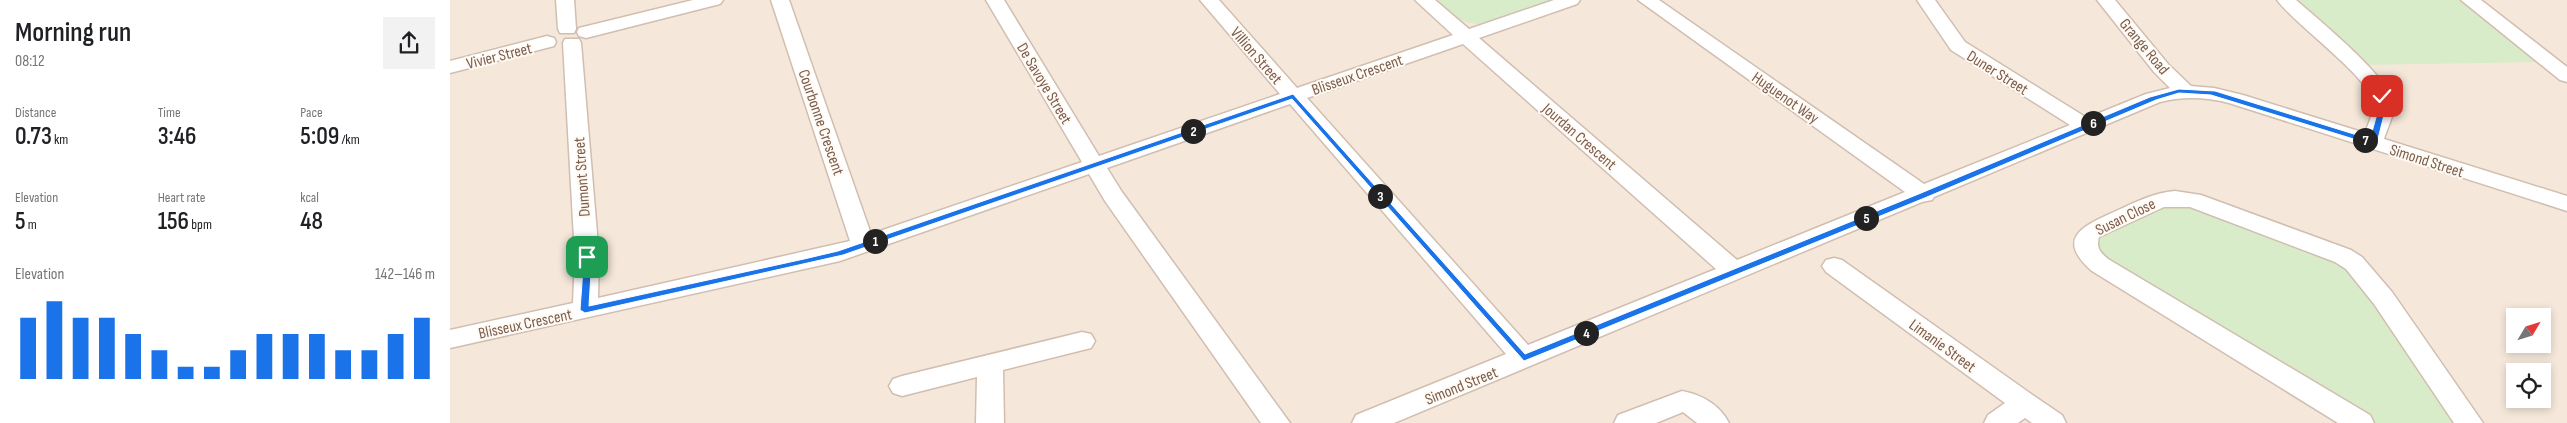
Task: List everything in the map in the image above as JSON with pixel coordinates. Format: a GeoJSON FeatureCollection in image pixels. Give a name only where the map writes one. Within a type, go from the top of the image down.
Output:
{"type":"FeatureCollection","features":[{"type":"Feature","properties":{"kind":"street","name":"Dumont Street"},"geometry":{"type":"LineString","coordinates":[[565,0],[575,35],[587,257],[585,310]]}},
{"type":"Feature","properties":{"kind":"street"},"geometry":{"type":"LineString","coordinates":[[575,35],[714,0]]}},
{"type":"Feature","properties":{"kind":"street","name":"Courbonne Crescent"},"geometry":{"type":"LineString","coordinates":[[780,0],[863,245]]}},
{"type":"Feature","properties":{"kind":"street","name":"De Savoye Street"},"geometry":{"type":"LineString","coordinates":[[994,0],[1095,165]]}},
{"type":"Feature","properties":{"kind":"street","name":"Villion Street"},"geometry":{"type":"LineString","coordinates":[[1209,0],[1524,358]]}},
{"type":"Feature","properties":{"kind":"street","name":"Jourdan Crescent"},"geometry":{"type":"LineString","coordinates":[[1424,0],[1735,272]]}},
{"type":"Feature","properties":{"kind":"street","name":"Blisseux Crescent"},"geometry":{"type":"LineString","coordinates":[[450,339],[804,262],[863,245],[1571,0]]}},
{"type":"Feature","properties":{"kind":"street","name":"Huguenot Way"},"geometry":{"type":"LineString","coordinates":[[1647,0],[1924,195]]}},
{"type":"Feature","properties":{"kind":"street","name":"Duner Street"},"geometry":{"type":"LineString","coordinates":[[1926,0],[1958,46],[2086,126]]}},
{"type":"Feature","properties":{"kind":"street","name":"Grange Road"},"geometry":{"type":"LineString","coordinates":[[2106,0],[2161,68],[2185,91]]}},
{"type":"Feature","properties":{"kind":"street"},"geometry":{"type":"LineString","coordinates":[[2286,0],[2365,75],[2382,96],[2384,103],[2373,143]]}},
{"type":"Feature","properties":{"kind":"street"},"geometry":{"type":"LineString","coordinates":[[2470,0],[2567,76]]}},
{"type":"Feature","properties":{"kind":"street","name":"Vivier Street"},"geometry":{"type":"LineString","coordinates":[[450,67],[547,42],[556,46],[575,35]]}},
{"type":"Feature","properties":{"kind":"street"},"geometry":{"type":"LineString","coordinates":[[2539,54],[2567,53]]}},
{"type":"Feature","properties":{"kind":"street","name":"Simond Street"},"geometry":{"type":"LineString","coordinates":[[1366,423],[1924,195],[2153,98],[2185,91],[2223,95],[2567,204]]}},
{"type":"Feature","properties":{"kind":"street"},"geometry":{"type":"LineString","coordinates":[[1095,165],[1113,196],[1276,423]]}},
{"type":"Feature","properties":{"kind":"street","name":"Susan Close"},"geometry":{"type":"LineString","coordinates":[[2360,423],[2100,265],[2086,251],[2085,245],[2090,232],[2159,200],[2175,198],[2192,200],[2343,256],[2354,263],[2384,298],[2469,423]]}},
{"type":"Feature","properties":{"kind":"street","name":"Limanie Street"},"geometry":{"type":"LineString","coordinates":[[1834,266],[2052,423]]}},
{"type":"Feature","properties":{"kind":"street"},"geometry":{"type":"LineString","coordinates":[[902,386],[1082,341]]}},
{"type":"Feature","properties":{"kind":"street"},"geometry":{"type":"LineString","coordinates":[[990,364],[990,423]]}},
{"type":"Feature","properties":{"kind":"street"},"geometry":{"type":"LineString","coordinates":[[1628,423],[1682,401],[1694,404],[1715,423]]}},
{"type":"Feature","properties":{"kind":"street"},"geometry":{"type":"LineString","coordinates":[[1998,423],[2025,404]]}},
{"type":"Feature","properties":{"kind":"shaded area"},"geometry":{"type":"Polygon","coordinates":[[[450,0],[2567,0],[2567,423],[450,423],[450,0]]]}},
{"type":"Feature","properties":{"kind":"green space"},"geometry":{"type":"Polygon","coordinates":[[[1435,0],[1554,0],[1488,23],[1480,24],[1459,19],[1435,0]]]}},
{"type":"Feature","properties":{"kind":"green space"},"geometry":{"type":"Polygon","coordinates":[[[2299,0],[2463,0],[2541,62],[2367,65],[2299,0]]]}},
{"type":"Feature","properties":{"kind":"green space"},"geometry":{"type":"Polygon","coordinates":[[[2186,205],[2326,254],[2352,270],[2456,423],[2370,423],[2102,259],[2096,241],[2099,236],[2162,206],[2186,205]]]}},
{"type":"Feature","properties":{"kind":"route"},"geometry":{"type":"LineString","coordinates":[[587,257],[585,310],[804,262],[840,253],[1293,96],[1524,358],[1924,195],[2153,98],[2179,91],[2199,91],[2223,95],[2373,143],[2384,103],[2382,96]]}}]}
